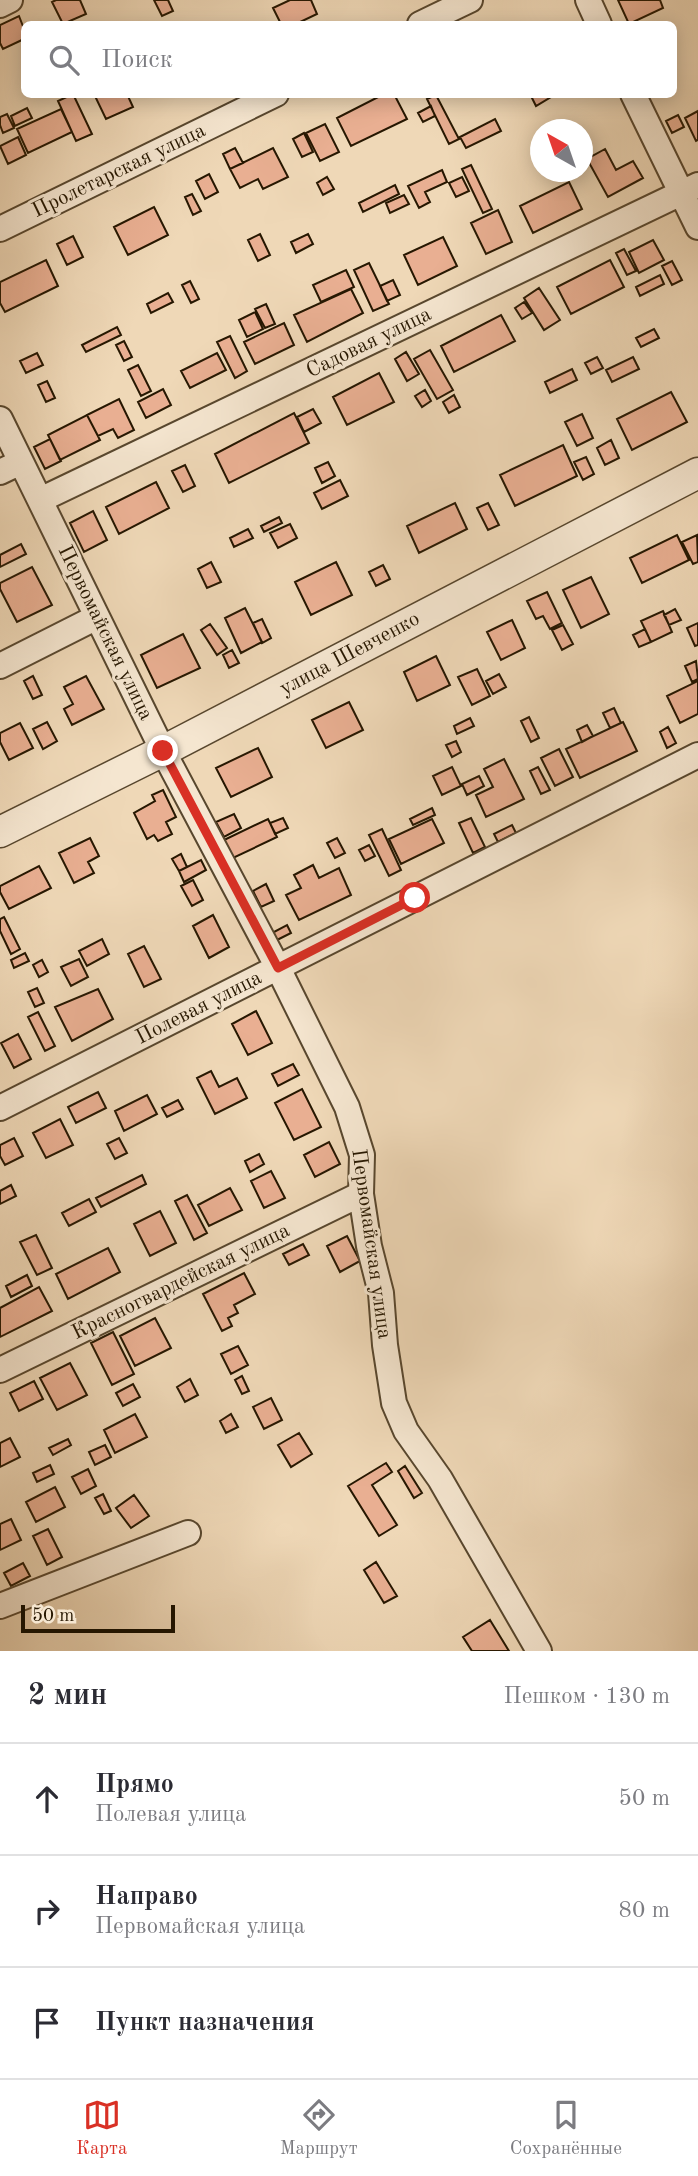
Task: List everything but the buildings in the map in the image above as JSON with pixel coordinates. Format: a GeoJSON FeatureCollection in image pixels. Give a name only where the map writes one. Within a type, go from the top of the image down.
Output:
{"type":"FeatureCollection","features":[{"type":"Feature","properties":{"kind":"street"},"geometry":{"type":"LineString","coordinates":[[0,5],[10,0]]}},
{"type":"Feature","properties":{"kind":"street"},"geometry":{"type":"LineString","coordinates":[[426,21],[471,0]]}},
{"type":"Feature","properties":{"kind":"street"},"geometry":{"type":"LineString","coordinates":[[587,0],[598,21]]}},
{"type":"Feature","properties":{"kind":"street","name":"Пролетарская улица"},"geometry":{"type":"LineString","coordinates":[[0,229],[268,98]]}},
{"type":"Feature","properties":{"kind":"street"},"geometry":{"type":"LineString","coordinates":[[636,98],[690,189],[698,227]]}},
{"type":"Feature","properties":{"kind":"street","name":"Садовая улица"},"geometry":{"type":"LineString","coordinates":[[40,500],[690,189]]}},
{"type":"Feature","properties":{"kind":"street","name":"Первомайская улица"},"geometry":{"type":"LineString","coordinates":[[0,419],[11,467],[40,500],[163,751],[278,968],[347,1107],[362,1155],[361,1194],[369,1246],[381,1293],[385,1345],[394,1403],[406,1430],[440,1479],[539,1651]]}},
{"type":"Feature","properties":{"kind":"street","name":"улица Шевченко"},"geometry":{"type":"LineString","coordinates":[[0,832],[163,751],[698,473]]}},
{"type":"Feature","properties":{"kind":"street"},"geometry":{"type":"LineString","coordinates":[[0,666],[97,617]]}},
{"type":"Feature","properties":{"kind":"street","name":"Полевая улица"},"geometry":{"type":"LineString","coordinates":[[0,1108],[698,755]]}},
{"type":"Feature","properties":{"kind":"street","name":"Красногвардейская улица"},"geometry":{"type":"LineString","coordinates":[[0,1370],[361,1194]]}},
{"type":"Feature","properties":{"kind":"street"},"geometry":{"type":"LineString","coordinates":[[0,1606],[188,1533]]}},
{"type":"Feature","properties":{"kind":"route"},"geometry":{"type":"LineString","coordinates":[[163,751],[278,968],[415,898]]}}]}
